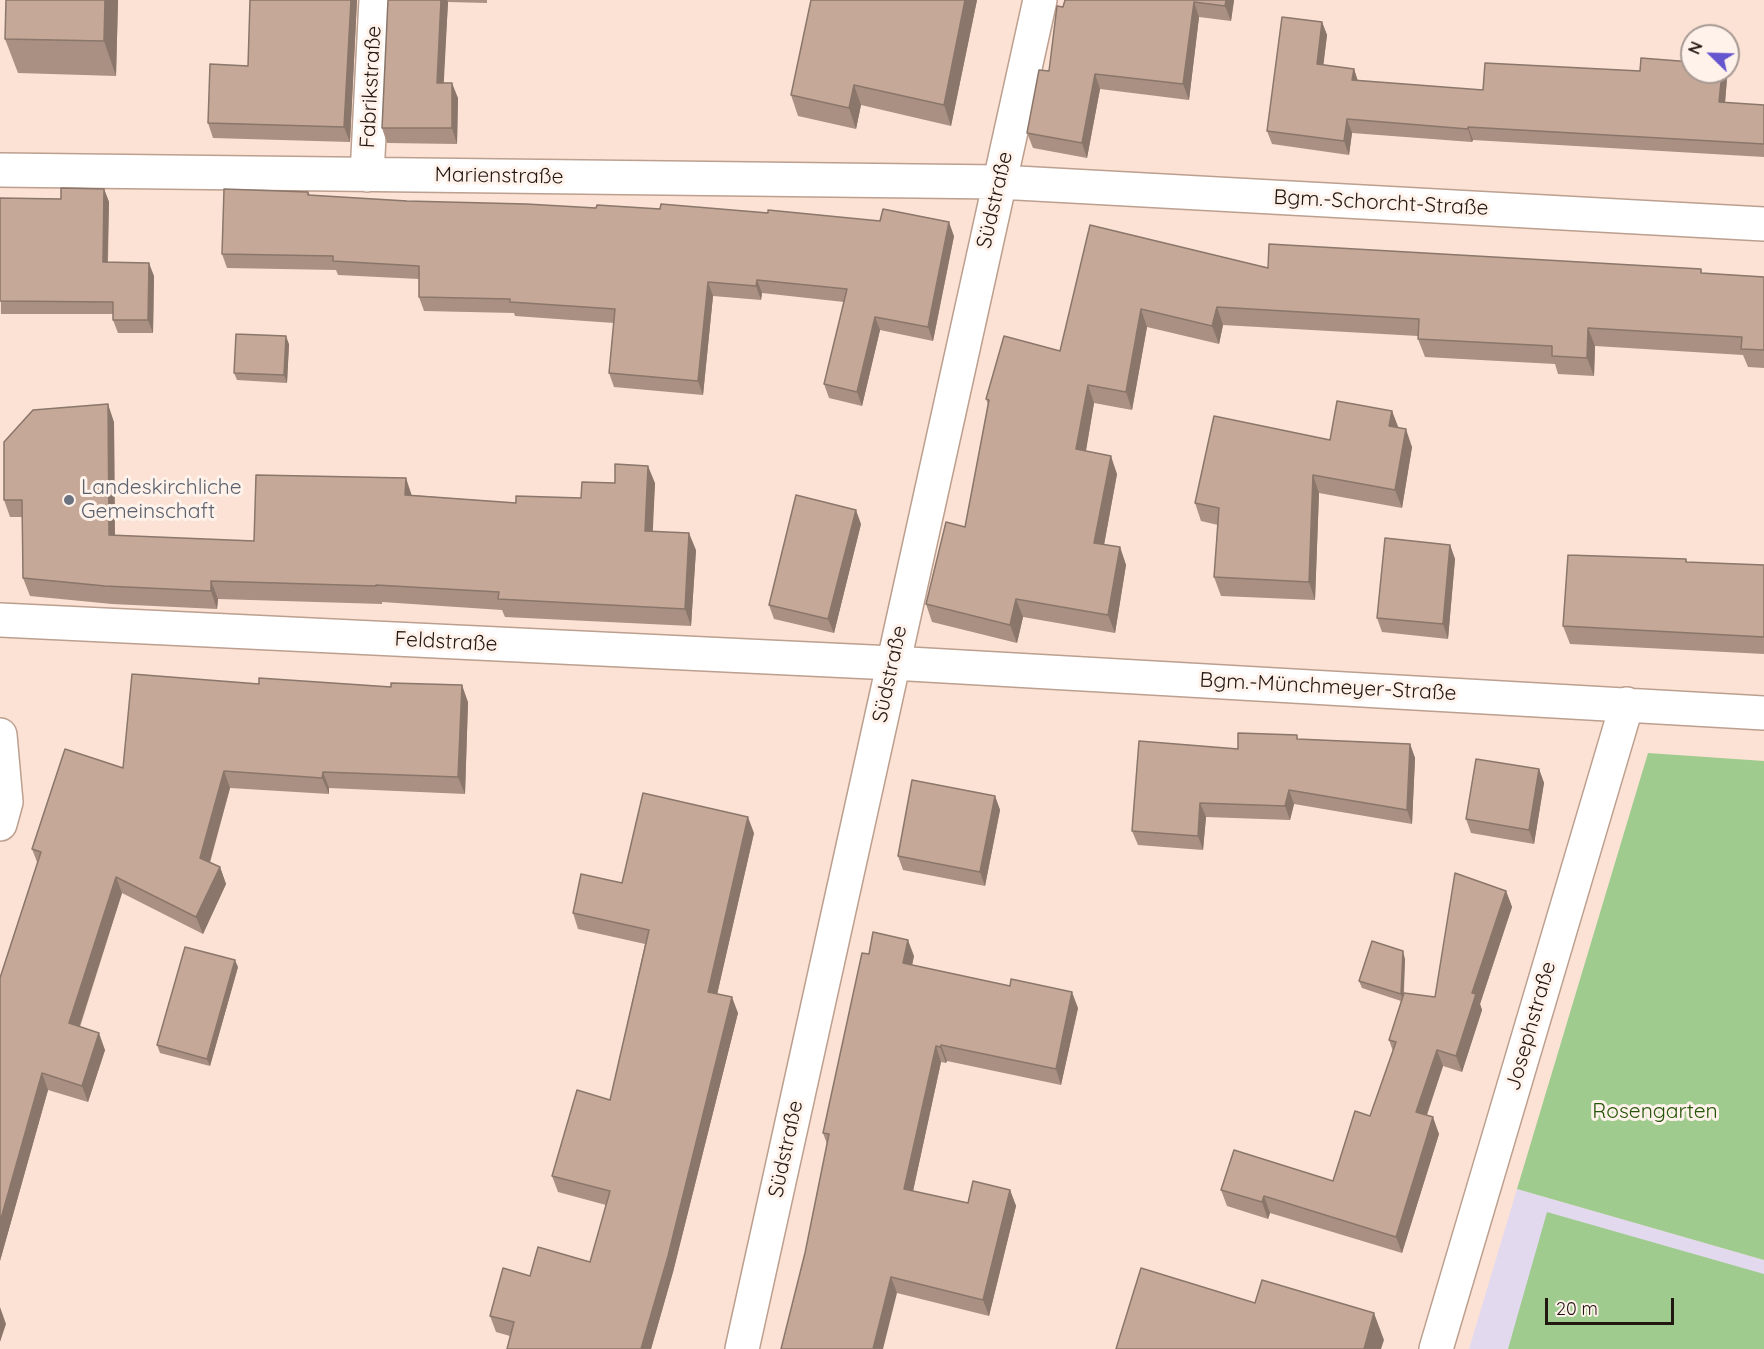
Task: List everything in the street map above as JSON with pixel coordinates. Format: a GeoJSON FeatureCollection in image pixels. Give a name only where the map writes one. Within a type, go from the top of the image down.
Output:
{"type":"FeatureCollection","features":[{"type":"Feature","properties":{"kind":"street","name":"Fabrikstraße"},"geometry":{"type":"LineString","coordinates":[[367,174],[376,0]]}},
{"type":"Feature","properties":{"kind":"street","name":"Südstraße"},"geometry":{"type":"LineString","coordinates":[[742,1349],[1040,0]]}},
{"type":"Feature","properties":{"kind":"street","name":"Marienstraße"},"geometry":{"type":"LineString","coordinates":[[0,170],[999,182]]}},
{"type":"Feature","properties":{"kind":"street","name":"Bgm.-Schorcht-Straße"},"geometry":{"type":"LineString","coordinates":[[999,182],[1764,224]]}},
{"type":"Feature","properties":{"kind":"street","name":"Feldstraße"},"geometry":{"type":"LineString","coordinates":[[0,621],[892,663]]}},
{"type":"Feature","properties":{"kind":"street","name":"Bgm.-Münchmeyer-Straße"},"geometry":{"type":"LineString","coordinates":[[892,663],[1764,713]]}},
{"type":"Feature","properties":{"kind":"street","name":"Josephstraße"},"geometry":{"type":"LineString","coordinates":[[1436,1349],[1627,704]]}},
{"type":"Feature","properties":{"kind":"street"},"geometry":{"type":"LineString","coordinates":[[0,735],[6,802],[0,824]]}},
{"type":"Feature","properties":{"kind":"shaded area"},"geometry":{"type":"Polygon","coordinates":[[[1517,1189],[1764,1260],[1764,1349],[1469,1349],[1517,1189]]]}},
{"type":"Feature","properties":{"kind":"green space","name":"Rosengarten"},"geometry":{"type":"Polygon","coordinates":[[[1648,753],[1764,761],[1764,1260],[1517,1189],[1648,753]]]}},
{"type":"Feature","properties":{"kind":"green space"},"geometry":{"type":"Polygon","coordinates":[[[1547,1212],[1764,1274],[1764,1349],[1508,1349],[1547,1212]]]}},
{"type":"Feature","properties":{"kind":"building"},"geometry":{"type":"Polygon","coordinates":[[[6,0],[105,0],[104,41],[5,39],[6,0]]]}},
{"type":"Feature","properties":{"kind":"building"},"geometry":{"type":"Polygon","coordinates":[[[250,0],[351,0],[344,127],[208,123],[210,64],[248,66],[250,0]]]}},
{"type":"Feature","properties":{"kind":"building"},"geometry":{"type":"Polygon","coordinates":[[[388,0],[441,0],[437,83],[452,83],[452,128],[382,128],[388,0]]]}},
{"type":"Feature","properties":{"kind":"building"},"geometry":{"type":"Polygon","coordinates":[[[811,0],[965,0],[944,105],[854,85],[849,108],[791,95],[811,0]]]}},
{"type":"Feature","properties":{"kind":"building"},"geometry":{"type":"Polygon","coordinates":[[[1065,0],[1226,0],[1225,6],[1194,2],[1183,84],[1095,74],[1082,143],[1027,133],[1039,70],[1049,71],[1057,6],[1063,7],[1065,0]]]}},
{"type":"Feature","properties":{"kind":"building"},"geometry":{"type":"Polygon","coordinates":[[[1282,17],[1322,22],[1317,64],[1354,69],[1352,80],[1483,90],[1485,63],[1640,71],[1641,58],[1680,61],[1680,84],[1721,84],[1719,102],[1764,105],[1764,144],[1468,127],[1468,129],[1347,119],[1344,141],[1267,131],[1282,17]]]}},
{"type":"Feature","properties":{"kind":"building"},"geometry":{"type":"Polygon","coordinates":[[[61,188],[104,189],[103,262],[149,263],[148,320],[113,320],[113,302],[0,301],[0,198],[61,199],[61,188]]]}},
{"type":"Feature","properties":{"kind":"building"},"geometry":{"type":"Polygon","coordinates":[[[224,189],[308,192],[308,195],[407,201],[596,208],[597,205],[660,209],[661,204],[768,213],[768,210],[880,221],[883,209],[949,222],[928,327],[875,317],[857,392],[824,384],[847,289],[757,280],[756,286],[708,282],[698,381],[609,373],[615,309],[510,302],[510,299],[419,297],[419,266],[333,261],[333,256],[222,254],[224,189]]]}},
{"type":"Feature","properties":{"kind":"building"},"geometry":{"type":"Polygon","coordinates":[[[1090,225],[1268,268],[1269,244],[1701,269],[1701,273],[1764,277],[1764,350],[1741,349],[1742,337],[1588,328],[1587,358],[1552,356],[1552,346],[1418,339],[1419,319],[1217,307],[1212,326],[1141,309],[1126,392],[1088,385],[1076,449],[1111,456],[1094,543],[1120,547],[1108,615],[1016,599],[1010,625],[926,604],[946,522],[965,527],[989,400],[986,399],[1004,336],[1060,351],[1090,225]]]}},
{"type":"Feature","properties":{"kind":"building"},"geometry":{"type":"Polygon","coordinates":[[[236,334],[286,336],[284,375],[234,373],[236,334]]]}},
{"type":"Feature","properties":{"kind":"building"},"geometry":{"type":"Polygon","coordinates":[[[1337,401],[1392,411],[1389,426],[1406,429],[1395,490],[1313,475],[1309,582],[1214,577],[1219,508],[1195,503],[1214,416],[1330,440],[1337,401]]]}},
{"type":"Feature","properties":{"kind":"building"},"geometry":{"type":"Polygon","coordinates":[[[108,404],[109,535],[254,541],[256,475],[406,478],[405,495],[516,503],[516,496],[581,498],[582,482],[615,483],[615,464],[648,466],[645,531],[689,533],[685,609],[498,599],[499,592],[376,585],[211,581],[211,591],[105,586],[23,578],[22,500],[4,500],[4,442],[33,410],[108,404]]]}},
{"type":"Feature","properties":{"kind":"building"},"geometry":{"type":"Polygon","coordinates":[[[796,495],[856,510],[828,619],[769,605],[796,495]]]}},
{"type":"Feature","properties":{"kind":"building"},"geometry":{"type":"Polygon","coordinates":[[[1385,538],[1450,545],[1443,624],[1377,618],[1385,538]]]}},
{"type":"Feature","properties":{"kind":"building"},"geometry":{"type":"Polygon","coordinates":[[[1568,555],[1686,559],[1686,562],[1764,565],[1764,637],[1563,626],[1568,555]]]}},
{"type":"Feature","properties":{"kind":"building"},"geometry":{"type":"Polygon","coordinates":[[[132,674],[259,684],[259,678],[391,687],[391,683],[462,685],[458,777],[323,772],[322,778],[224,771],[200,858],[220,867],[196,917],[116,877],[69,1023],[99,1033],[82,1086],[42,1073],[0,1222],[0,978],[41,852],[32,849],[65,749],[123,768],[132,674]]]}},
{"type":"Feature","properties":{"kind":"building"},"geometry":{"type":"Polygon","coordinates":[[[1238,733],[1297,735],[1297,739],[1410,744],[1407,810],[1289,790],[1285,806],[1200,803],[1198,836],[1132,831],[1139,741],[1238,749],[1238,733]]]}},
{"type":"Feature","properties":{"kind":"building"},"geometry":{"type":"Polygon","coordinates":[[[1476,759],[1539,769],[1529,830],[1466,819],[1476,759]]]}},
{"type":"Feature","properties":{"kind":"building"},"geometry":{"type":"Polygon","coordinates":[[[912,780],[995,796],[980,872],[898,856],[912,780]]]}},
{"type":"Feature","properties":{"kind":"building"},"geometry":{"type":"Polygon","coordinates":[[[643,793],[748,817],[708,992],[732,997],[668,1256],[641,1349],[507,1349],[514,1322],[490,1316],[503,1268],[530,1276],[538,1247],[590,1262],[610,1191],[552,1176],[577,1090],[610,1100],[649,930],[573,913],[581,874],[622,883],[643,793]]]}},
{"type":"Feature","properties":{"kind":"building"},"geometry":{"type":"Polygon","coordinates":[[[1455,873],[1506,891],[1472,993],[1476,994],[1456,1056],[1437,1050],[1416,1112],[1433,1117],[1396,1237],[1264,1196],[1262,1202],[1221,1190],[1234,1150],[1333,1181],[1355,1111],[1370,1116],[1396,1042],[1389,1040],[1404,993],[1435,997],[1455,873]]]}},
{"type":"Feature","properties":{"kind":"building"},"geometry":{"type":"Polygon","coordinates":[[[873,932],[908,940],[903,963],[1010,986],[1011,979],[1072,992],[1056,1069],[941,1045],[936,1046],[904,1189],[968,1203],[973,1181],[1010,1190],[983,1300],[891,1277],[873,1349],[781,1349],[805,1253],[829,1134],[823,1133],[862,953],[869,954],[873,932]]]}},
{"type":"Feature","properties":{"kind":"building"},"geometry":{"type":"Polygon","coordinates":[[[1372,941],[1403,951],[1401,994],[1359,981],[1372,941]]]}},
{"type":"Feature","properties":{"kind":"building"},"geometry":{"type":"Polygon","coordinates":[[[185,947],[235,960],[207,1059],[157,1045],[185,947]]]}},
{"type":"Feature","properties":{"kind":"building"},"geometry":{"type":"Polygon","coordinates":[[[1141,1268],[1255,1303],[1262,1280],[1374,1313],[1364,1349],[1116,1349],[1141,1268]]]}},
{"type":"Feature","properties":{"kind":"place","name":"Landeskirchliche Gemeinschaft"},"geometry":{"type":"Point","coordinates":[69,500]}}]}
